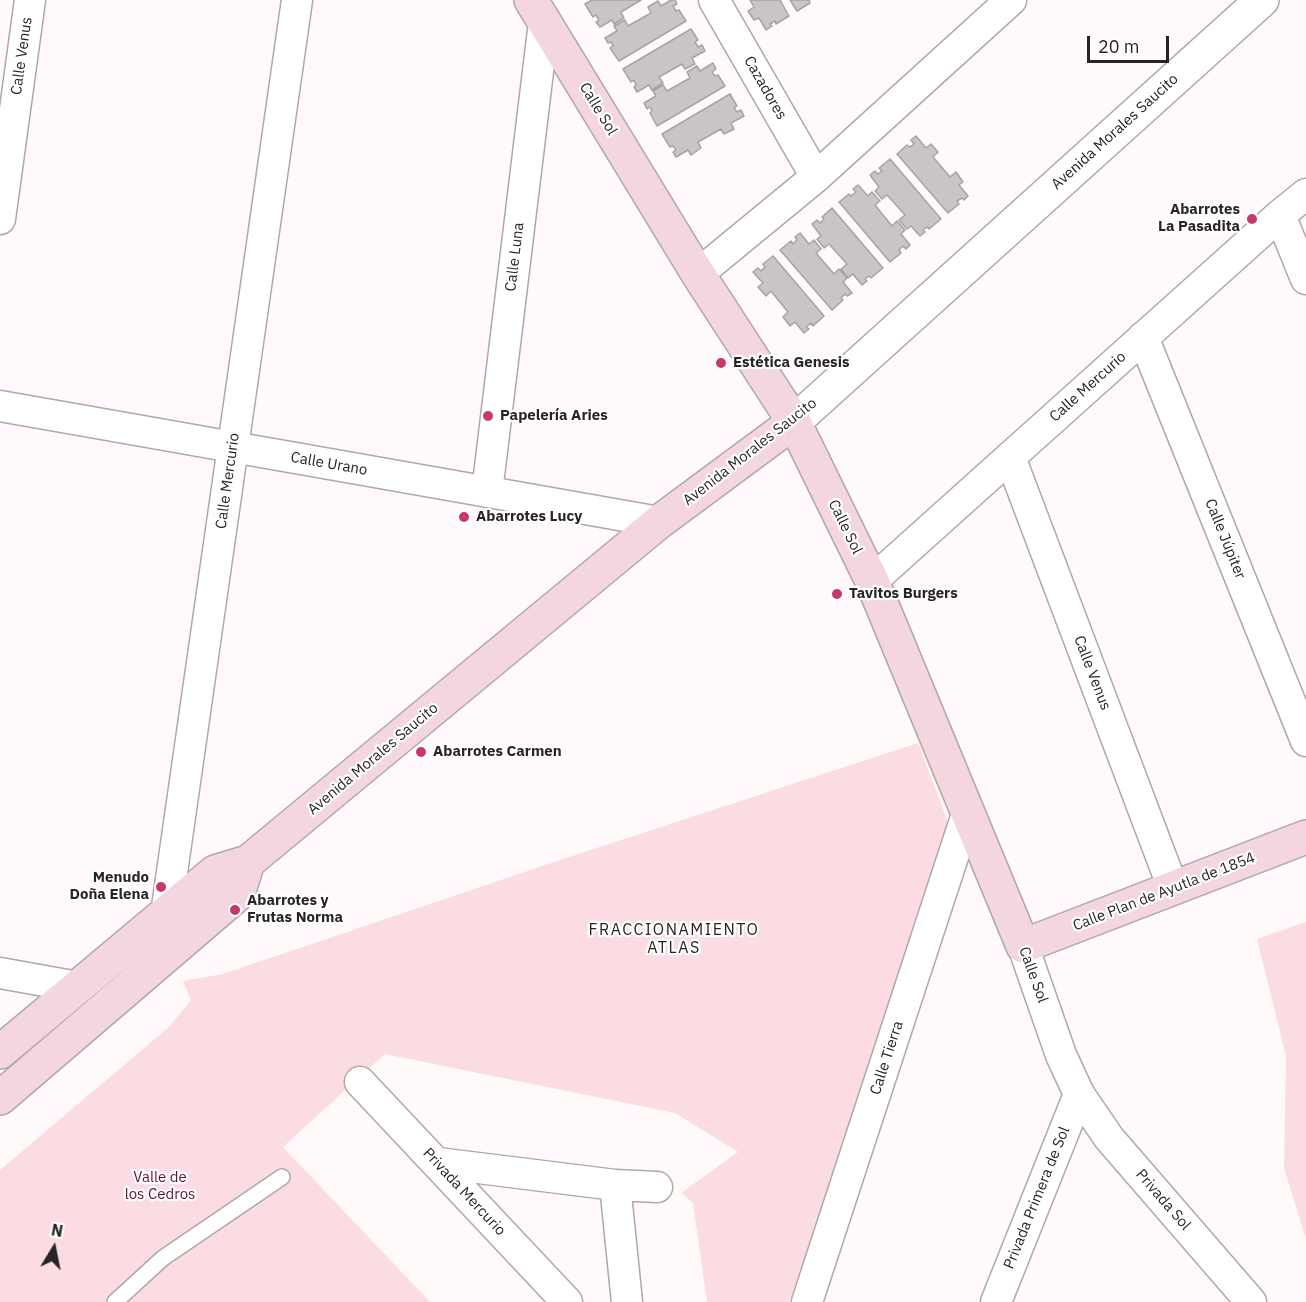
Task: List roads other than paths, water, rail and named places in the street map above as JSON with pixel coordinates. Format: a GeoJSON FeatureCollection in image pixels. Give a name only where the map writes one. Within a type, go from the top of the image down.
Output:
{"type":"FeatureCollection","features":[{"type":"Feature","properties":{"kind":"main road","name":"Calle Sol"},"geometry":{"type":"LineString","coordinates":[[538,11],[698,274],[794,422],[872,581],[1023,946]]}},
{"type":"Feature","properties":{"kind":"main road","name":"Avenida Morales Saucito"},"geometry":{"type":"LineString","coordinates":[[0,1052],[215,872],[248,862],[659,522],[794,422]]}},
{"type":"Feature","properties":{"kind":"main road","name":"Calle Plan de Ayutla de 1854"},"geometry":{"type":"LineString","coordinates":[[1023,946],[1306,837]]}},
{"type":"Feature","properties":{"kind":"main road"},"geometry":{"type":"LineString","coordinates":[[0,1098],[238,894],[248,862]]}},
{"type":"Feature","properties":{"kind":"street","name":"Calle Venus"},"geometry":{"type":"LineString","coordinates":[[0,219],[30,0]]}},
{"type":"Feature","properties":{"kind":"street","name":"Calle Mercurio"},"geometry":{"type":"LineString","coordinates":[[159,961],[297,0]]}},
{"type":"Feature","properties":{"kind":"street","name":"Cazadores"},"geometry":{"type":"LineString","coordinates":[[714,0],[816,177]]}},
{"type":"Feature","properties":{"kind":"street"},"geometry":{"type":"LineString","coordinates":[[698,274],[816,177],[1011,0]]}},
{"type":"Feature","properties":{"kind":"street","name":"Avenida Morales Saucito"},"geometry":{"type":"LineString","coordinates":[[794,422],[1262,0]]}},
{"type":"Feature","properties":{"kind":"street","name":"Calle Luna"},"geometry":{"type":"LineString","coordinates":[[487,492],[538,11]]}},
{"type":"Feature","properties":{"kind":"street","name":"Calle Mercurio"},"geometry":{"type":"LineString","coordinates":[[872,581],[1306,194]]}},
{"type":"Feature","properties":{"kind":"street"},"geometry":{"type":"LineString","coordinates":[[1280,215],[1306,279]]}},
{"type":"Feature","properties":{"kind":"street","name":"Calle Júpiter"},"geometry":{"type":"LineString","coordinates":[[1143,338],[1306,741]]}},
{"type":"Feature","properties":{"kind":"street","name":"Calle Urano"},"geometry":{"type":"LineString","coordinates":[[0,406],[659,522]]}},
{"type":"Feature","properties":{"kind":"street","name":"Calle Venus"},"geometry":{"type":"LineString","coordinates":[[1010,457],[1173,888]]}},
{"type":"Feature","properties":{"kind":"street","name":"Calle Tierra"},"geometry":{"type":"LineString","coordinates":[[807,1302],[967,814]]}},
{"type":"Feature","properties":{"kind":"street","name":"Calle Sol"},"geometry":{"type":"LineString","coordinates":[[1023,946],[1061,1055],[1079,1094]]}},
{"type":"Feature","properties":{"kind":"street"},"geometry":{"type":"LineString","coordinates":[[0,973],[78,987]]}},
{"type":"Feature","properties":{"kind":"street","name":"Privada Mercurio"},"geometry":{"type":"LineString","coordinates":[[360,1082],[567,1302]]}},
{"type":"Feature","properties":{"kind":"street","name":"Privada Primera de Sol"},"geometry":{"type":"LineString","coordinates":[[996,1302],[1079,1094]]}},
{"type":"Feature","properties":{"kind":"street","name":"Privada Sol"},"geometry":{"type":"LineString","coordinates":[[1079,1094],[1109,1138],[1251,1302]]}},
{"type":"Feature","properties":{"kind":"street"},"geometry":{"type":"LineString","coordinates":[[438,1163],[615,1185],[657,1187]]}},
{"type":"Feature","properties":{"kind":"street"},"geometry":{"type":"LineString","coordinates":[[615,1185],[627,1302]]}},
{"type":"Feature","properties":{"kind":"lane"},"geometry":{"type":"LineString","coordinates":[[115,1302],[163,1258],[282,1176]]}},
{"type":"Feature","properties":{"kind":"place","name":"Abarrotes La Pasadita"},"geometry":{"type":"Point","coordinates":[1252,219]}},
{"type":"Feature","properties":{"kind":"place","name":"Estética Genesis"},"geometry":{"type":"Point","coordinates":[721,363]}},
{"type":"Feature","properties":{"kind":"place","name":"Papelería Aries"},"geometry":{"type":"Point","coordinates":[488,416]}},
{"type":"Feature","properties":{"kind":"place","name":"Abarrotes Lucy"},"geometry":{"type":"Point","coordinates":[464,517]}},
{"type":"Feature","properties":{"kind":"place","name":"Tavitos Burgers"},"geometry":{"type":"Point","coordinates":[837,594]}},
{"type":"Feature","properties":{"kind":"place","name":"Abarrotes Carmen"},"geometry":{"type":"Point","coordinates":[421,752]}},
{"type":"Feature","properties":{"kind":"place","name":"Menudo Doña Elena"},"geometry":{"type":"Point","coordinates":[161,887]}},
{"type":"Feature","properties":{"kind":"place","name":"Abarrotes y Frutas Norma"},"geometry":{"type":"Point","coordinates":[235,910]}},
{"type":"Feature","properties":{"kind":"district","name":"FRACCIONAMIENTO ATLAS"},"geometry":{"type":"Point","coordinates":[674,939]}},
{"type":"Feature","properties":{"kind":"park label","name":"Valle de los Cedros"},"geometry":{"type":"Point","coordinates":[160,1186]}}]}
